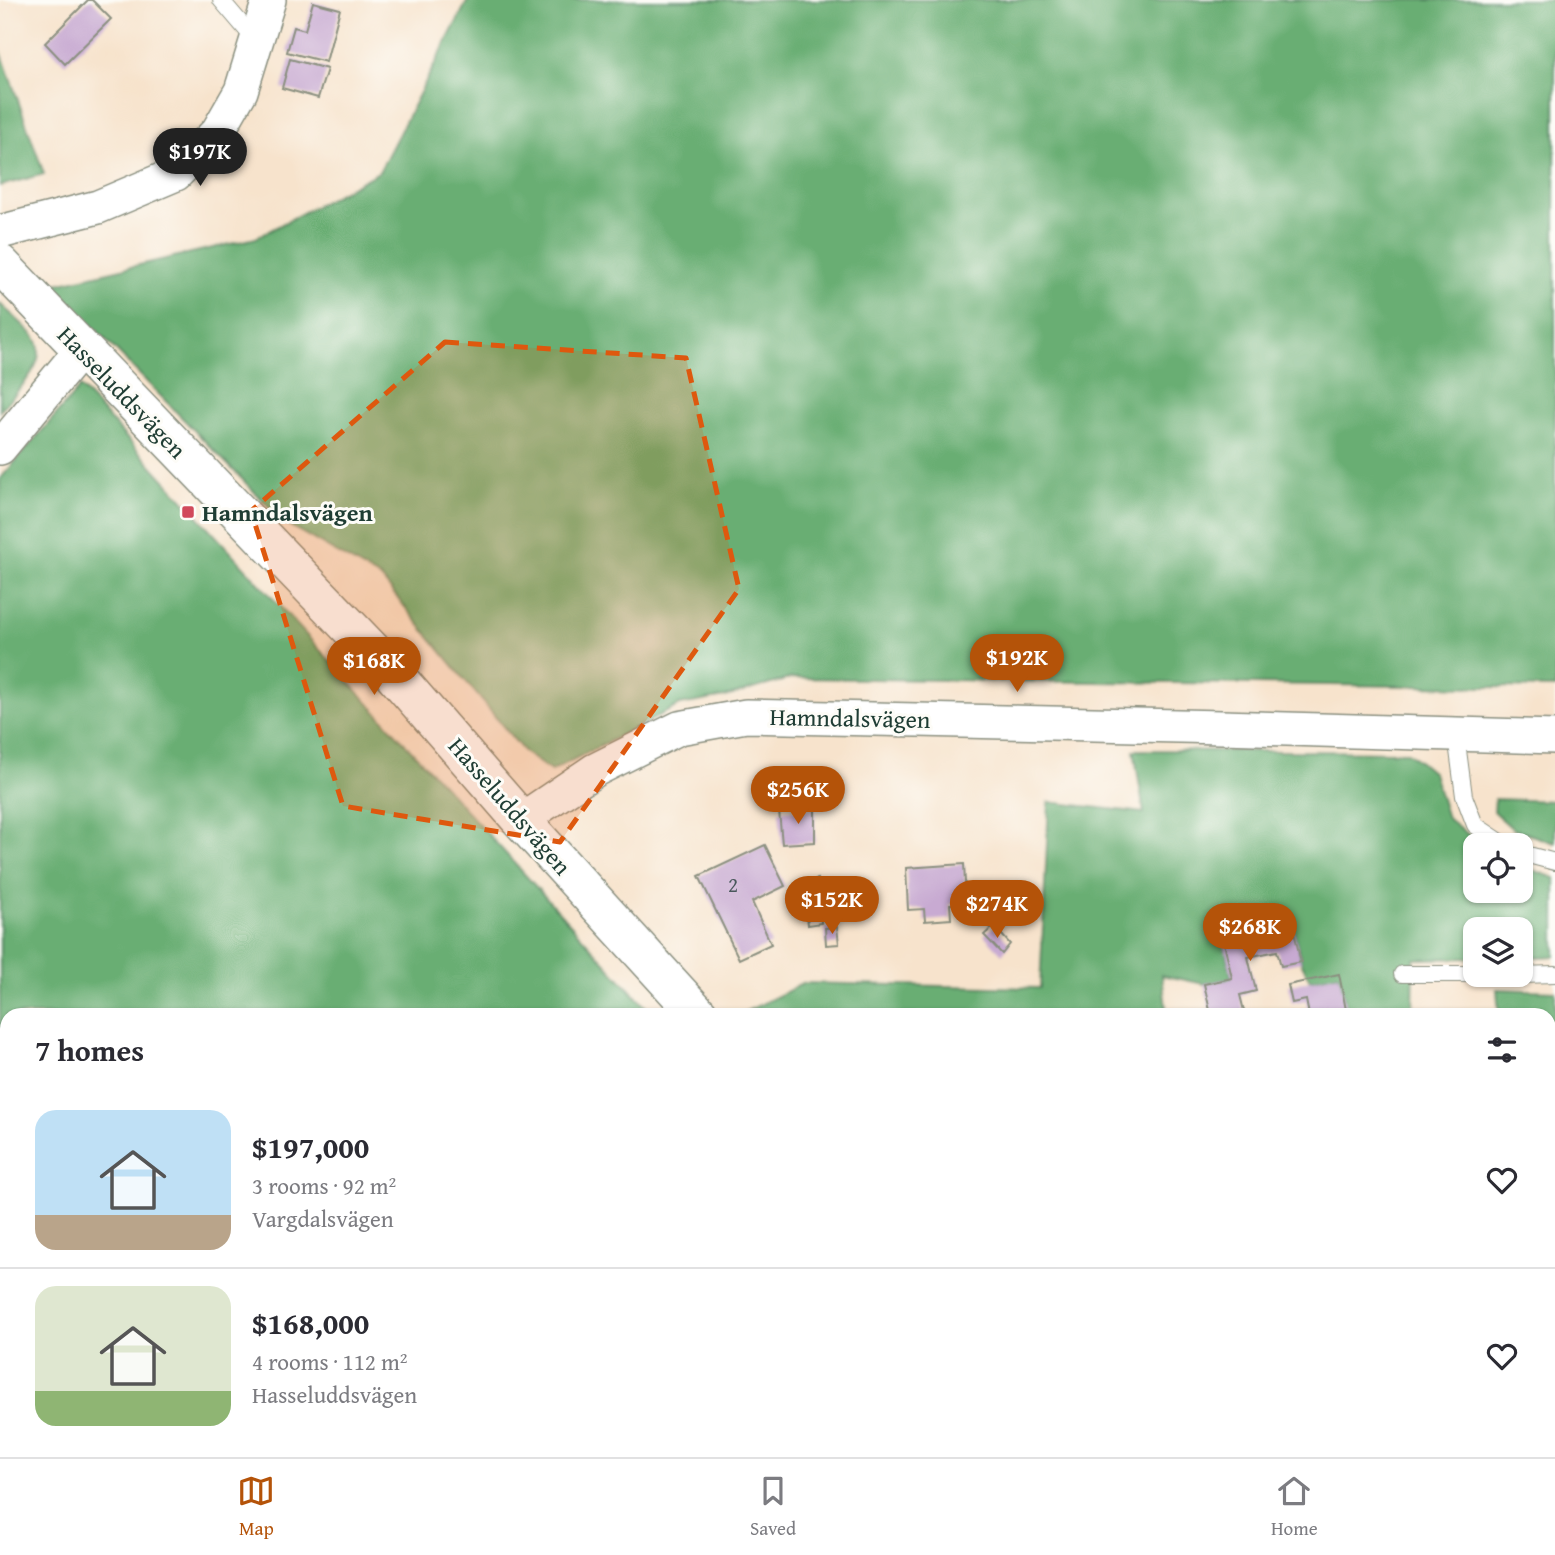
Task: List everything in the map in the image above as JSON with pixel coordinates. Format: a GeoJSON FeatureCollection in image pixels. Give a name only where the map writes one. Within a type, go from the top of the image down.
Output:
{"type":"FeatureCollection","features":[{"type":"Feature","properties":{"kind":"street"},"geometry":{"type":"LineString","coordinates":[[0,232],[99,207],[176,174],[218,131],[241,91],[269,0]]}},
{"type":"Feature","properties":{"kind":"street","name":"Hasseluddsvägen"},"geometry":{"type":"LineString","coordinates":[[0,264],[386,665],[521,820],[693,1008]]}},
{"type":"Feature","properties":{"kind":"street"},"geometry":{"type":"LineString","coordinates":[[0,448],[81,350]]}},
{"type":"Feature","properties":{"kind":"street","name":"Hamndalsvägen"},"geometry":{"type":"LineString","coordinates":[[521,820],[595,770],[679,727],[746,716],[1555,737]]}},
{"type":"Feature","properties":{"kind":"lane"},"geometry":{"type":"LineString","coordinates":[[220,0],[256,41]]}},
{"type":"Feature","properties":{"kind":"lane"},"geometry":{"type":"LineString","coordinates":[[1456,736],[1464,796],[1475,825],[1487,833]]}},
{"type":"Feature","properties":{"kind":"lane"},"geometry":{"type":"LineString","coordinates":[[1533,856],[1555,862]]}},
{"type":"Feature","properties":{"kind":"lane"},"geometry":{"type":"LineString","coordinates":[[1402,974],[1463,974]]}},
{"type":"Feature","properties":{"kind":"lane"},"geometry":{"type":"LineString","coordinates":[[1533,975],[1555,974]]}},
{"type":"Feature","properties":{"kind":"highlighted area"},"geometry":{"type":"Polygon","coordinates":[[[445,342],[686,358],[739,589],[560,842],[343,806],[251,511],[445,342]]]}},
{"type":"Feature","properties":{"kind":"green space"},"geometry":{"type":"Polygon","coordinates":[[[468,0],[1555,0],[1555,688],[792,678],[725,697],[680,705],[551,771],[525,753],[382,579],[285,523],[52,285],[256,238],[379,172],[468,0]]]}},
{"type":"Feature","properties":{"kind":"green space"},"geometry":{"type":"Polygon","coordinates":[[[0,49],[44,174],[0,186],[0,49]]]}},
{"type":"Feature","properties":{"kind":"green space"},"geometry":{"type":"Polygon","coordinates":[[[0,304],[33,335],[39,355],[30,375],[0,411],[0,304]]]}},
{"type":"Feature","properties":{"kind":"green space"},"geometry":{"type":"Polygon","coordinates":[[[80,387],[647,1008],[0,1008],[0,479],[80,387]]]}},
{"type":"Feature","properties":{"kind":"green space"},"geometry":{"type":"Polygon","coordinates":[[[1134,750],[1408,752],[1433,773],[1447,818],[1466,833],[1463,833],[1463,903],[1533,903],[1533,870],[1555,878],[1555,956],[1533,957],[1533,917],[1463,917],[1463,958],[1414,959],[1413,1008],[1346,1008],[1339,974],[1310,980],[1301,962],[1291,918],[1222,934],[1232,978],[1204,984],[1162,975],[1166,1008],[753,1008],[804,983],[1040,988],[1049,802],[1144,813],[1134,750]]]}},
{"type":"Feature","properties":{"kind":"green space"},"geometry":{"type":"Polygon","coordinates":[[[1495,799],[1555,801],[1555,843],[1533,836],[1533,833],[1513,829],[1494,812],[1495,799]]]}},
{"type":"Feature","properties":{"kind":"green space"},"geometry":{"type":"Polygon","coordinates":[[[1497,989],[1555,991],[1555,1008],[1498,1008],[1497,989]]]}},
{"type":"Feature","properties":{"kind":"building"},"geometry":{"type":"Polygon","coordinates":[[[88,0],[92,0],[111,19],[65,64],[45,43],[88,0]]]}},
{"type":"Feature","properties":{"kind":"building"},"geometry":{"type":"Polygon","coordinates":[[[313,2],[340,9],[326,62],[287,52],[294,27],[305,30],[313,2]]]}},
{"type":"Feature","properties":{"kind":"building"},"geometry":{"type":"Polygon","coordinates":[[[290,59],[327,69],[318,98],[282,88],[290,59]]]}},
{"type":"Feature","properties":{"kind":"building"},"geometry":{"type":"Polygon","coordinates":[[[815,809],[815,842],[782,844],[779,811],[815,809]]]}},
{"type":"Feature","properties":{"kind":"building"},"geometry":{"type":"Polygon","coordinates":[[[765,845],[785,886],[752,902],[771,944],[739,959],[699,876],[765,845]]]}},
{"type":"Feature","properties":{"kind":"building"},"geometry":{"type":"Polygon","coordinates":[[[964,864],[966,903],[950,904],[951,919],[925,921],[924,909],[908,910],[906,868],[964,864]]]}},
{"type":"Feature","properties":{"kind":"building"},"geometry":{"type":"Polygon","coordinates":[[[818,879],[821,923],[808,925],[804,882],[818,879]]]}},
{"type":"Feature","properties":{"kind":"building"},"geometry":{"type":"Polygon","coordinates":[[[1291,918],[1301,962],[1281,966],[1277,951],[1248,957],[1256,991],[1240,995],[1243,1008],[1209,1008],[1204,984],[1232,978],[1222,934],[1291,918]]]}},
{"type":"Feature","properties":{"kind":"building"},"geometry":{"type":"Polygon","coordinates":[[[994,926],[1010,944],[1002,954],[984,935],[994,926]]]}},
{"type":"Feature","properties":{"kind":"building"},"geometry":{"type":"Polygon","coordinates":[[[837,927],[839,944],[826,945],[825,928],[837,927]]]}},
{"type":"Feature","properties":{"kind":"building"},"geometry":{"type":"Polygon","coordinates":[[[1339,974],[1346,1008],[1308,1008],[1306,1000],[1292,1003],[1288,985],[1339,974]]]}},
{"type":"Feature","properties":{"kind":"place","name":"Hamndalsvägen"},"geometry":{"type":"Point","coordinates":[188,512]}}]}
